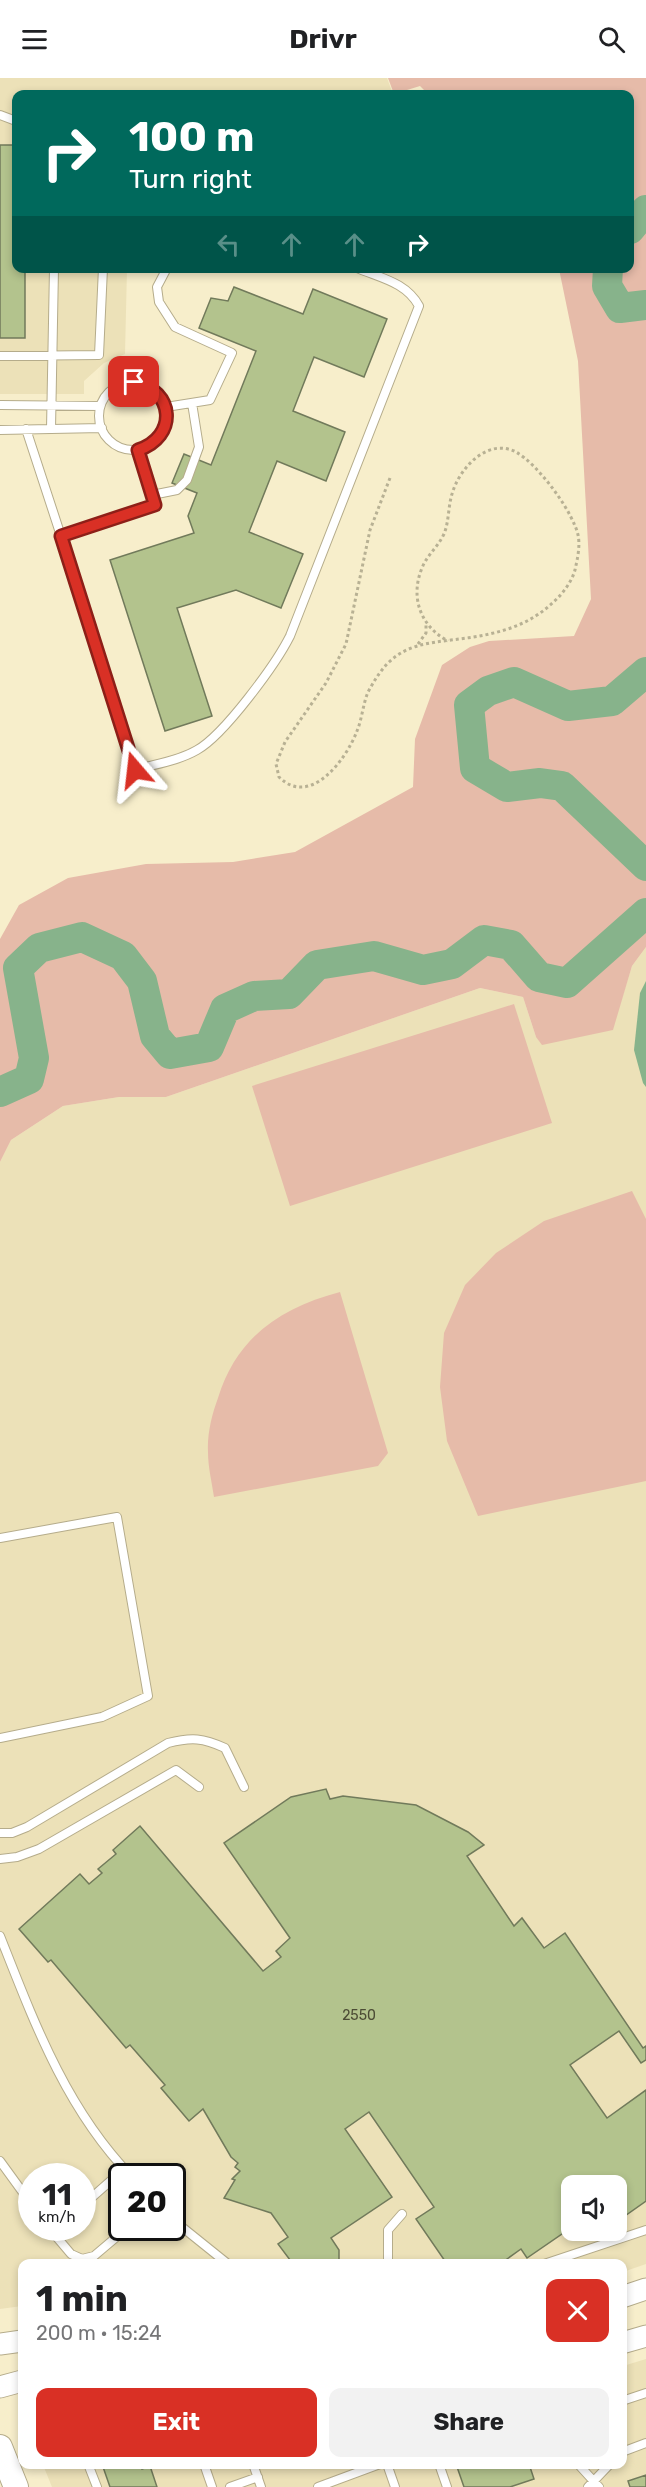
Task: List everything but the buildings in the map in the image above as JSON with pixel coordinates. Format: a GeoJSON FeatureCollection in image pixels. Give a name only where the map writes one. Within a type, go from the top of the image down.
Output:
{"type":"FeatureCollection","features":[{"type":"Feature","properties":{"kind":"main road"},"geometry":{"type":"LineString","coordinates":[[627,2295],[646,2289]]}},
{"type":"Feature","properties":{"kind":"main road"},"geometry":{"type":"LineString","coordinates":[[627,2342],[646,2336]]}},
{"type":"Feature","properties":{"kind":"main road"},"geometry":{"type":"LineString","coordinates":[[0,2344],[18,2342]]}},
{"type":"Feature","properties":{"kind":"main road"},"geometry":{"type":"LineString","coordinates":[[0,2387],[18,2382]]}},
{"type":"Feature","properties":{"kind":"main road"},"geometry":{"type":"LineString","coordinates":[[0,2447],[16,2487]]}},
{"type":"Feature","properties":{"kind":"lane"},"geometry":{"type":"LineString","coordinates":[[51,429],[54,273]]}},
{"type":"Feature","properties":{"kind":"lane"},"geometry":{"type":"LineString","coordinates":[[0,356],[99,355],[103,273]]}},
{"type":"Feature","properties":{"kind":"lane"},"geometry":{"type":"LineString","coordinates":[[164,273],[157,287],[159,302],[175,327],[232,353],[210,400],[166,407]]}},
{"type":"Feature","properties":{"kind":"lane"},"geometry":{"type":"LineString","coordinates":[[26,429],[135,770],[185,756],[211,741],[280,657],[416,316],[419,306],[403,286],[370,273]]}},
{"type":"Feature","properties":{"kind":"lane"},"geometry":{"type":"LineString","coordinates":[[134,382],[154,389],[166,407],[164,430],[149,446],[138,450],[116,445],[107,438],[102,428],[100,406],[105,396],[113,388],[123,383],[134,382]]}},
{"type":"Feature","properties":{"kind":"lane"},"geometry":{"type":"LineString","coordinates":[[152,495],[177,490],[187,480],[199,447],[192,403]]}},
{"type":"Feature","properties":{"kind":"lane"},"geometry":{"type":"LineString","coordinates":[[0,405],[100,406]]}},
{"type":"Feature","properties":{"kind":"lane"},"geometry":{"type":"LineString","coordinates":[[0,430],[102,428]]}},
{"type":"Feature","properties":{"kind":"lane"},"geometry":{"type":"LineString","coordinates":[[61,536],[155,505],[138,450]]}},
{"type":"Feature","properties":{"kind":"lane"},"geometry":{"type":"LineString","coordinates":[[0,1538],[117,1517],[148,1696],[102,1717],[0,1738]]}},
{"type":"Feature","properties":{"kind":"lane"},"geometry":{"type":"LineString","coordinates":[[0,1833],[12,1833],[27,1827],[168,1743],[187,1738],[207,1740],[225,1748],[244,1788]]}},
{"type":"Feature","properties":{"kind":"lane"},"geometry":{"type":"LineString","coordinates":[[0,1859],[17,1857],[39,1849],[176,1770],[199,1786]]}},
{"type":"Feature","properties":{"kind":"lane"},"geometry":{"type":"LineString","coordinates":[[0,1936],[41,2041],[74,2101],[120,2163]]}},
{"type":"Feature","properties":{"kind":"lane"},"geometry":{"type":"LineString","coordinates":[[0,2161],[18,2186]]}},
{"type":"Feature","properties":{"kind":"lane"},"geometry":{"type":"LineString","coordinates":[[96,2194],[108,2183]]}},
{"type":"Feature","properties":{"kind":"lane"},"geometry":{"type":"LineString","coordinates":[[388,2259],[388,2230],[402,2214]]}},
{"type":"Feature","properties":{"kind":"lane"},"geometry":{"type":"LineString","coordinates":[[186,2230],[222,2259]]}},
{"type":"Feature","properties":{"kind":"lane"},"geometry":{"type":"LineString","coordinates":[[559,2259],[646,2230]]}},
{"type":"Feature","properties":{"kind":"lane"},"geometry":{"type":"LineString","coordinates":[[60,2241],[71,2254],[82,2259],[94,2256],[112,2241]]}},
{"type":"Feature","properties":{"kind":"lane"},"geometry":{"type":"LineString","coordinates":[[627,2399],[646,2393]]}},
{"type":"Feature","properties":{"kind":"lane"},"geometry":{"type":"LineString","coordinates":[[627,2450],[646,2443]]}},
{"type":"Feature","properties":{"kind":"lane"},"geometry":{"type":"LineString","coordinates":[[90,2469],[97,2487]]}},
{"type":"Feature","properties":{"kind":"lane"},"geometry":{"type":"LineString","coordinates":[[206,2469],[212,2487]]}},
{"type":"Feature","properties":{"kind":"lane"},"geometry":{"type":"LineString","coordinates":[[255,2469],[261,2487]]}},
{"type":"Feature","properties":{"kind":"lane"},"geometry":{"type":"LineString","coordinates":[[318,2487],[367,2469]]}},
{"type":"Feature","properties":{"kind":"lane"},"geometry":{"type":"LineString","coordinates":[[389,2469],[395,2487]]}},
{"type":"Feature","properties":{"kind":"lane"},"geometry":{"type":"LineString","coordinates":[[441,2469],[447,2487]]}},
{"type":"Feature","properties":{"kind":"lane"},"geometry":{"type":"LineString","coordinates":[[582,2469],[594,2485],[606,2469]]}},
{"type":"Feature","properties":{"kind":"lane"},"geometry":{"type":"LineString","coordinates":[[230,2487],[258,2477]]}},
{"type":"Feature","properties":{"kind":"path"},"geometry":{"type":"LineString","coordinates":[[418,644],[448,641],[495,633],[537,616],[556,600],[573,576],[579,551],[577,529],[570,514],[538,472],[514,451],[497,449],[479,455],[462,472],[448,510],[445,532],[427,559],[418,580],[417,603],[426,622],[448,641]]}},
{"type":"Feature","properties":{"kind":"path"},"geometry":{"type":"LineString","coordinates":[[390,478],[370,530],[346,644],[326,683],[282,747],[276,764],[279,777],[293,787],[301,788],[316,784],[326,776],[341,760],[352,742],[367,695],[375,679],[389,662],[418,644],[426,633],[426,622]]}},
{"type":"Feature","properties":{"kind":"shaded area"},"geometry":{"type":"Polygon","coordinates":[[[0,78],[387,78],[392,90],[12,90],[12,273],[127,273],[125,354],[104,363],[84,381],[84,394],[0,394],[0,78]]]}},
{"type":"Feature","properties":{"kind":"shaded area"},"geometry":{"type":"Polygon","coordinates":[[[388,78],[646,78],[646,947],[632,966],[613,1030],[542,1045],[536,1037],[523,997],[480,988],[166,1097],[119,1097],[63,1106],[11,1140],[0,1162],[0,939],[19,905],[68,878],[146,864],[233,862],[295,852],[413,787],[415,739],[442,665],[470,647],[489,641],[574,636],[591,599],[578,361],[560,273],[634,273],[634,90],[424,90],[420,86],[407,90],[392,90],[388,78]]]}},
{"type":"Feature","properties":{"kind":"shaded area"},"geometry":{"type":"Polygon","coordinates":[[[646,947],[646,2264],[627,2271],[627,2259],[18,2259],[18,2307],[0,2309],[0,1162],[11,1140],[63,1106],[119,1097],[166,1097],[480,988],[523,997],[536,1037],[612,1030],[632,966],[646,947]]]}},
{"type":"Feature","properties":{"kind":"shaded area"},"geometry":{"type":"Polygon","coordinates":[[[646,981],[646,1087],[634,1050],[640,993],[646,981]]]}},
{"type":"Feature","properties":{"kind":"shaded area"},"geometry":{"type":"Polygon","coordinates":[[[514,1004],[552,1123],[290,1206],[252,1086],[514,1004]]]}},
{"type":"Feature","properties":{"kind":"shaded area"},"geometry":{"type":"Polygon","coordinates":[[[632,1191],[646,1219],[646,1481],[478,1516],[447,1441],[440,1387],[444,1333],[465,1285],[496,1253],[544,1221],[632,1191]]]}},
{"type":"Feature","properties":{"kind":"shaded area"},"geometry":{"type":"Polygon","coordinates":[[[340,1292],[388,1453],[378,1466],[214,1497],[208,1458],[209,1431],[226,1377],[237,1358],[249,1342],[280,1316],[340,1292]]]}},
{"type":"Feature","properties":{"kind":"shaded area"},"geometry":{"type":"Polygon","coordinates":[[[646,2359],[646,2487],[52,2487],[45,2469],[627,2469],[627,2365],[646,2359]]]}},
{"type":"Feature","properties":{"kind":"waterway"},"geometry":{"type":"LineString","coordinates":[[634,224],[646,210]]}},
{"type":"Feature","properties":{"kind":"waterway"},"geometry":{"type":"LineString","coordinates":[[608,273],[607,286],[620,308],[646,305]]}},
{"type":"Feature","properties":{"kind":"waterway"},"geometry":{"type":"LineString","coordinates":[[646,672],[612,701],[568,706],[514,682],[488,691],[469,705],[475,768],[507,787],[540,783],[562,786],[646,866]]}},
{"type":"Feature","properties":{"kind":"waterway"},"geometry":{"type":"LineString","coordinates":[[0,1092],[29,1079],[34,1058],[18,968],[39,948],[82,937],[123,956],[142,981],[155,1036],[170,1054],[209,1047],[225,1009],[254,996],[289,994],[317,965],[374,956],[423,970],[452,964],[484,940],[511,945],[539,977],[567,983],[646,913]]}},
{"type":"Feature","properties":{"kind":"route"},"geometry":{"type":"LineString","coordinates":[[134,382],[154,389],[166,407],[167,419],[164,430],[149,446],[138,450],[155,505],[61,536],[135,770]]}}]}
